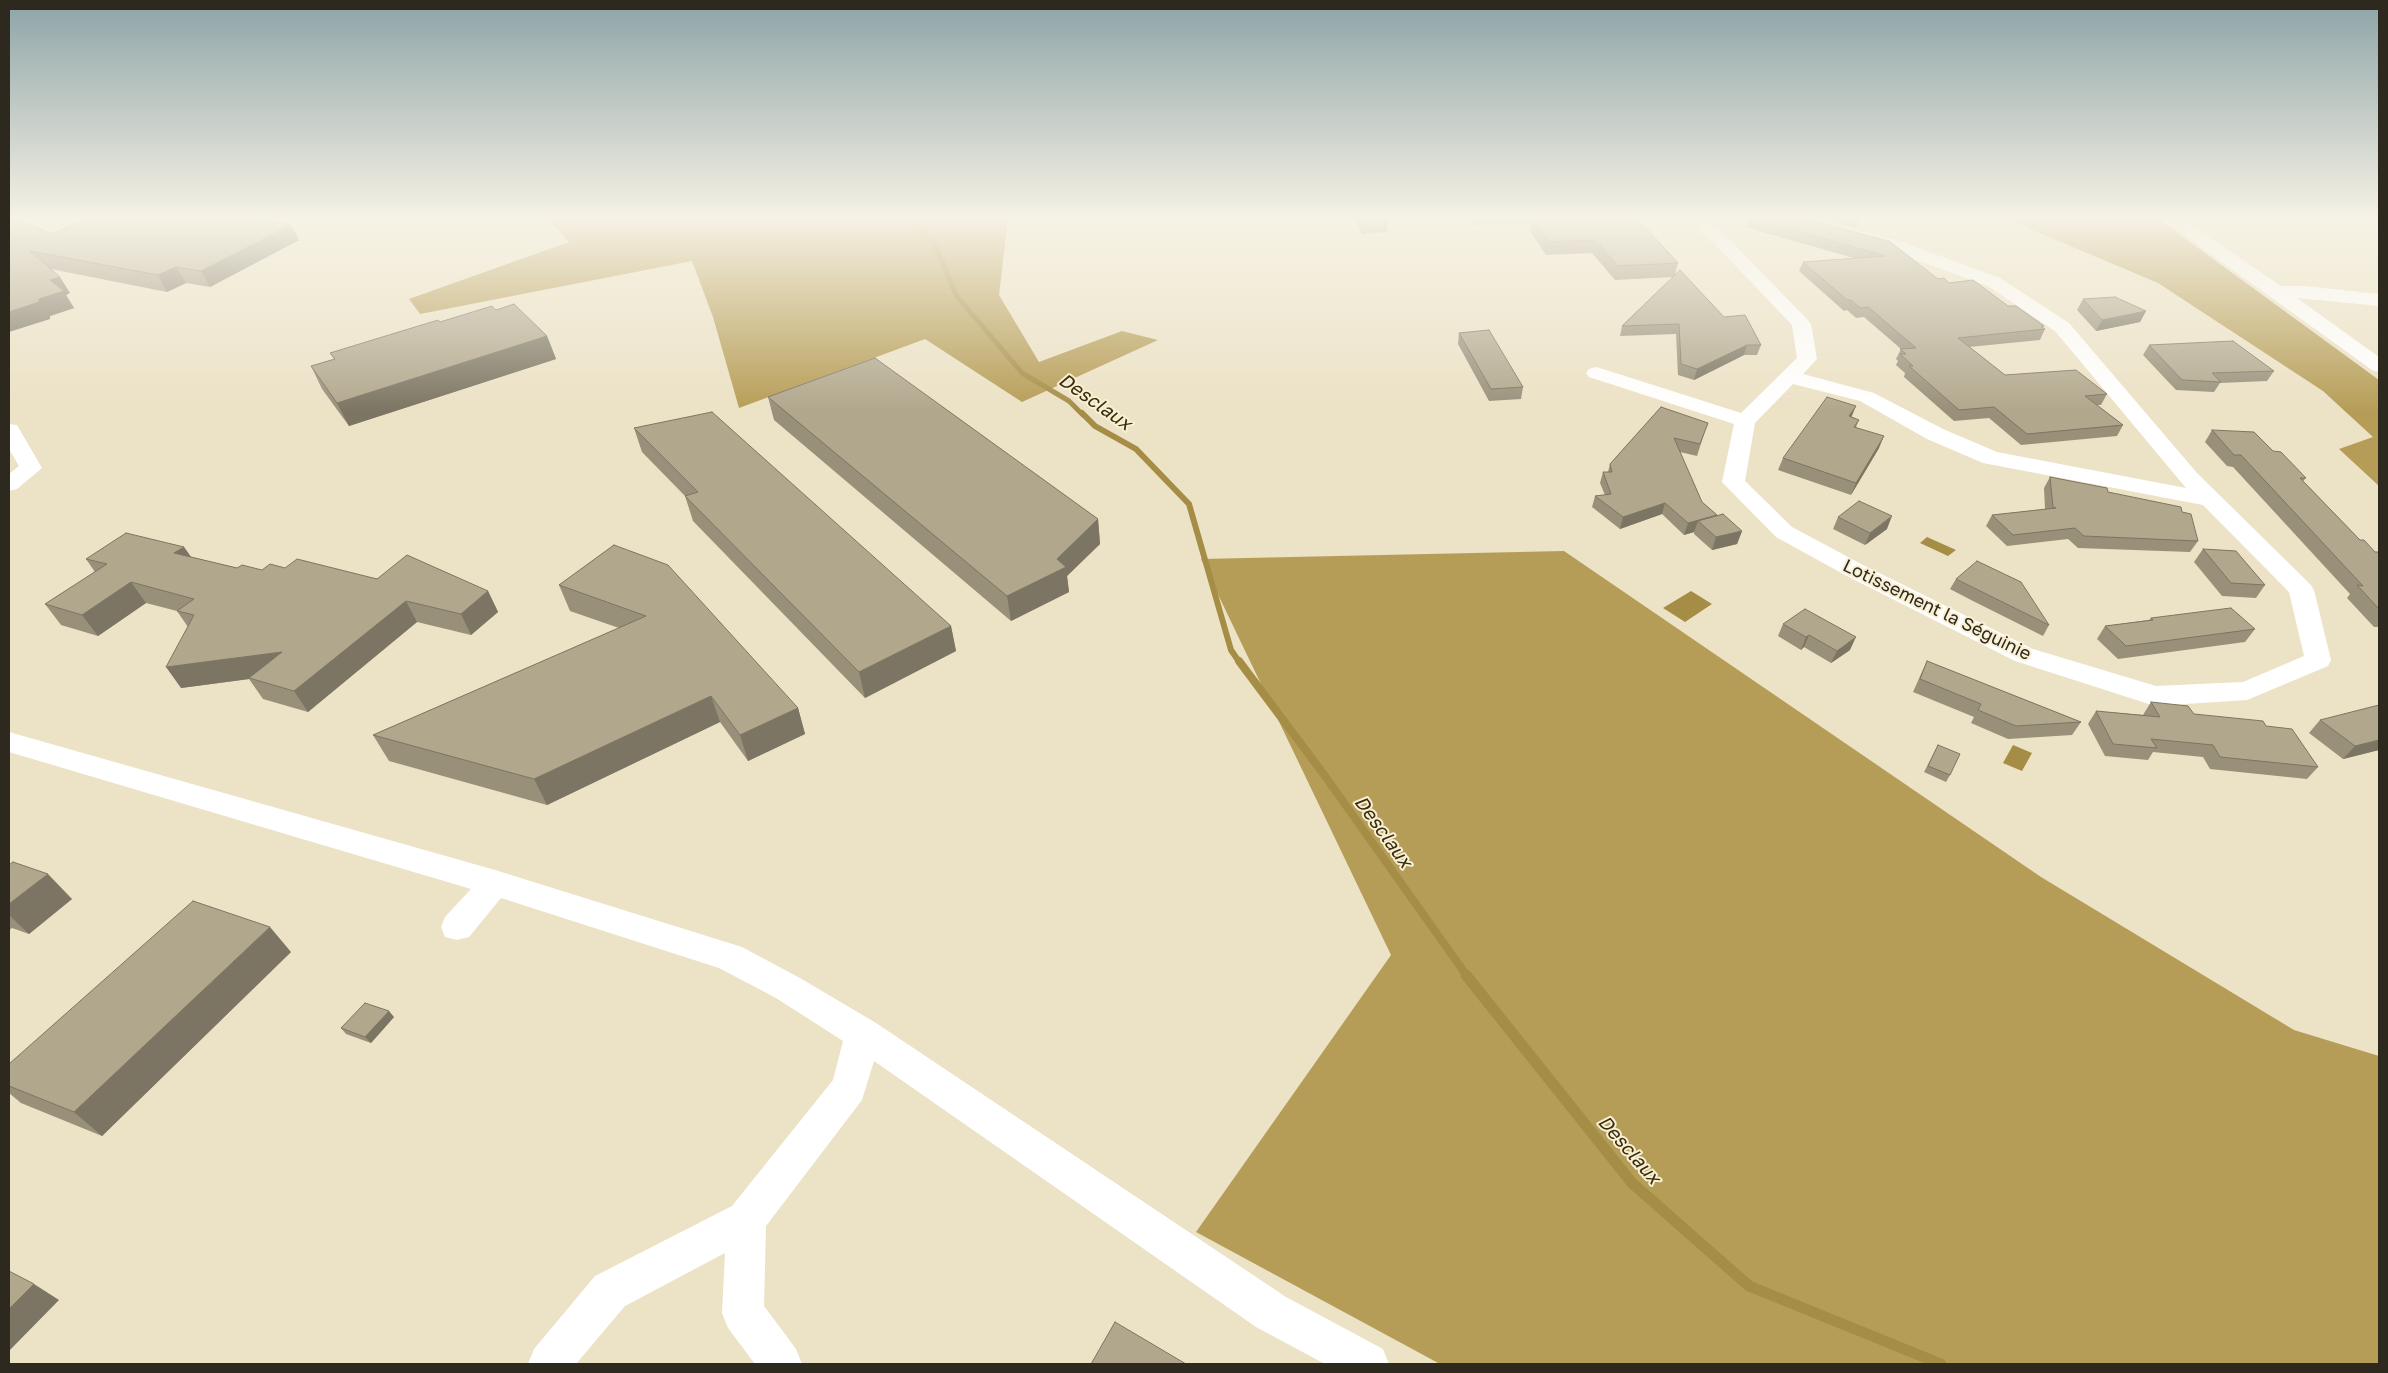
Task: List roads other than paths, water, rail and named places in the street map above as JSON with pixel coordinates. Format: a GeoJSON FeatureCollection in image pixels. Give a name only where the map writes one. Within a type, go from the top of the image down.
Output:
{"type":"FeatureCollection","features":[{"type":"Feature","properties":{"kind":"street"},"geometry":{"type":"LineString","coordinates":[[1596,374],[1745,421],[1807,359],[1801,324],[1760,282]]}},
{"type":"Feature","properties":{"kind":"street","name":"Lotissement la Séguinie"},"geometry":{"type":"LineString","coordinates":[[1745,421],[1733,482],[1784,532],[1854,570],[2024,655],[2155,696],[2247,691],[2318,660],[2301,590],[2189,478],[2062,327],[1994,282]]}},
{"type":"Feature","properties":{"kind":"street"},"geometry":{"type":"LineString","coordinates":[[2263,282],[2379,366]]}},
{"type":"Feature","properties":{"kind":"street"},"geometry":{"type":"LineString","coordinates":[[2277,292],[2306,292],[2379,300]]}},
{"type":"Feature","properties":{"kind":"street"},"geometry":{"type":"LineString","coordinates":[[1789,377],[1867,397],[1934,434],[1991,458],[2212,500]]}},
{"type":"Feature","properties":{"kind":"street"},"geometry":{"type":"LineString","coordinates":[[9,430],[31,468],[9,484]]}},
{"type":"Feature","properties":{"kind":"street"},"geometry":{"type":"LineString","coordinates":[[9,742],[495,883],[730,957],[788,988],[863,1034],[1271,1312],[1368,1364]]}},
{"type":"Feature","properties":{"kind":"street"},"geometry":{"type":"LineString","coordinates":[[457,927],[495,883]]}},
{"type":"Feature","properties":{"kind":"street"},"geometry":{"type":"LineString","coordinates":[[549,1364],[610,1291],[746,1220],[849,1088],[863,1034]]}},
{"type":"Feature","properties":{"kind":"street"},"geometry":{"type":"LineString","coordinates":[[746,1220],[743,1312],[781,1364]]}},
{"type":"Feature","properties":{"kind":"waterway","name":"Desclaux"},"geometry":{"type":"LineString","coordinates":[[951,282],[956,295],[1022,373],[1069,401],[1083,415]]}},
{"type":"Feature","properties":{"kind":"waterway","name":"Desclaux"},"geometry":{"type":"LineString","coordinates":[[1082,413],[1095,426],[1136,449],[1189,504],[1231,650],[1240,663]]}},
{"type":"Feature","properties":{"kind":"waterway","name":"Desclaux"},"geometry":{"type":"LineString","coordinates":[[1239,661],[1325,776],[1467,976]]}},
{"type":"Feature","properties":{"kind":"waterway","name":"Desclaux"},"geometry":{"type":"LineString","coordinates":[[1466,975],[1632,1183],[1749,1286],[1941,1364]]}}]}
